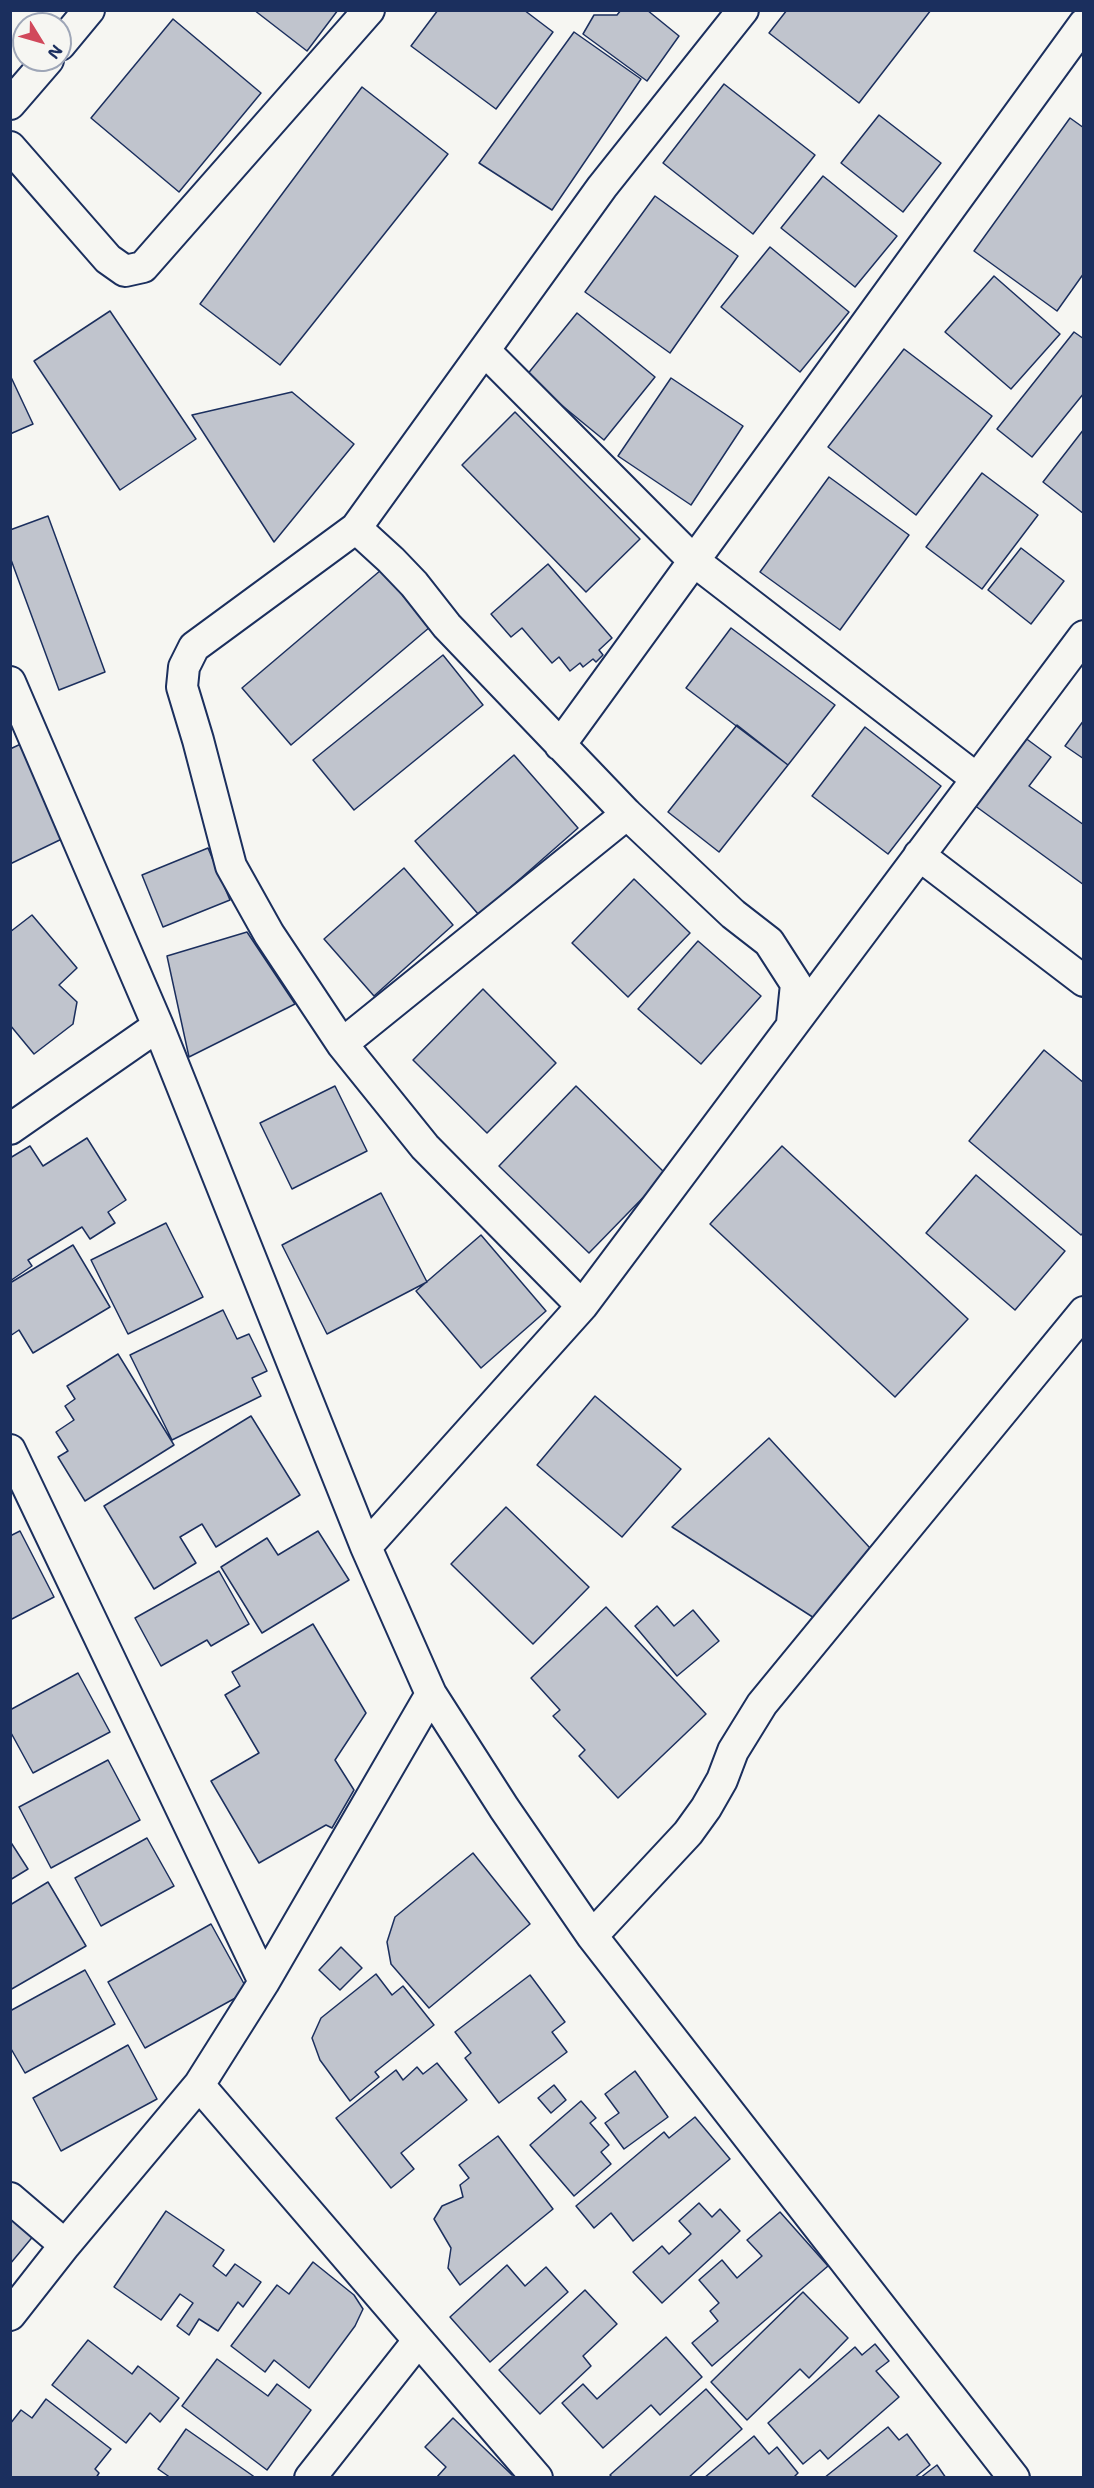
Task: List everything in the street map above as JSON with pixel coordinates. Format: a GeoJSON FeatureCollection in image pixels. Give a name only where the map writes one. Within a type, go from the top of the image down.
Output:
{"type":"FeatureCollection","features":[{"type":"Feature","properties":{"kind":"street"},"geometry":{"type":"LineString","coordinates":[[72,31],[89,10]]}},
{"type":"Feature","properties":{"kind":"street"},"geometry":{"type":"LineString","coordinates":[[10,147],[108,259],[125,272],[143,267],[369,10]]}},
{"type":"Feature","properties":{"kind":"street"},"geometry":{"type":"LineString","coordinates":[[582,1306],[424,1147],[342,1044],[269,934],[231,866],[182,687],[184,667],[195,646],[356,528],[602,187],[733,14]]}},
{"type":"Feature","properties":{"kind":"street"},"geometry":{"type":"LineString","coordinates":[[560,745],[1083,24]]}},
{"type":"Feature","properties":{"kind":"street"},"geometry":{"type":"LineString","coordinates":[[10,104],[38,72]]}},
{"type":"Feature","properties":{"kind":"street"},"geometry":{"type":"LineString","coordinates":[[485,351],[694,561],[977,778]]}},
{"type":"Feature","properties":{"kind":"street"},"geometry":{"type":"LineString","coordinates":[[356,528],[414,584],[447,626],[627,814],[733,914],[770,942],[796,984],[792,1025]]}},
{"type":"Feature","properties":{"kind":"street"},"geometry":{"type":"LineString","coordinates":[[366,1547],[582,1306],[1083,636]]}},
{"type":"Feature","properties":{"kind":"street"},"geometry":{"type":"LineString","coordinates":[[10,682],[158,1026],[366,1547],[431,1694],[504,1808],[592,1936],[1014,2478]]}},
{"type":"Feature","properties":{"kind":"street"},"geometry":{"type":"LineString","coordinates":[[342,1044],[627,814]]}},
{"type":"Feature","properties":{"kind":"street"},"geometry":{"type":"LineString","coordinates":[[919,855],[1083,981]]}},
{"type":"Feature","properties":{"kind":"street"},"geometry":{"type":"LineString","coordinates":[[10,1129],[158,1026]]}},
{"type":"Feature","properties":{"kind":"street"},"geometry":{"type":"LineString","coordinates":[[592,1936],[688,1833],[706,1808],[722,1780],[733,1751],[762,1704],[1083,1312]]}},
{"type":"Feature","properties":{"kind":"street"},"geometry":{"type":"LineString","coordinates":[[10,1450],[264,1982]]}},
{"type":"Feature","properties":{"kind":"street"},"geometry":{"type":"LineString","coordinates":[[10,2315],[65,2245],[199,2085],[264,1982],[431,1694]]}},
{"type":"Feature","properties":{"kind":"street"},"geometry":{"type":"LineString","coordinates":[[199,2085],[537,2478]]}},
{"type":"Feature","properties":{"kind":"street"},"geometry":{"type":"LineString","coordinates":[[10,2198],[65,2245]]}},
{"type":"Feature","properties":{"kind":"street"},"geometry":{"type":"LineString","coordinates":[[310,2478],[418,2341]]}},
{"type":"Feature","properties":{"kind":"building"},"geometry":{"type":"Polygon","coordinates":[[[254,10],[338,10],[307,51],[254,10]]]}},
{"type":"Feature","properties":{"kind":"building"},"geometry":{"type":"Polygon","coordinates":[[[438,10],[524,10],[553,32],[496,109],[411,46],[438,10]]]}},
{"type":"Feature","properties":{"kind":"building"},"geometry":{"type":"Polygon","coordinates":[[[621,10],[647,10],[679,36],[647,81],[583,34],[594,15],[617,15],[621,10]]]}},
{"type":"Feature","properties":{"kind":"building"},"geometry":{"type":"Polygon","coordinates":[[[787,10],[931,10],[859,103],[769,33],[787,10]]]}},
{"type":"Feature","properties":{"kind":"building"},"geometry":{"type":"Polygon","coordinates":[[[173,19],[261,93],[179,192],[91,118],[173,19]]]}},
{"type":"Feature","properties":{"kind":"building"},"geometry":{"type":"Polygon","coordinates":[[[574,32],[641,79],[552,210],[479,163],[574,32]]]}},
{"type":"Feature","properties":{"kind":"building"},"geometry":{"type":"Polygon","coordinates":[[[724,84],[815,155],[753,234],[663,163],[724,84]]]}},
{"type":"Feature","properties":{"kind":"building"},"geometry":{"type":"Polygon","coordinates":[[[362,87],[448,154],[280,365],[200,304],[362,87]]]}},
{"type":"Feature","properties":{"kind":"building"},"geometry":{"type":"Polygon","coordinates":[[[879,115],[941,163],[903,212],[841,163],[879,115]]]}},
{"type":"Feature","properties":{"kind":"building"},"geometry":{"type":"Polygon","coordinates":[[[1070,118],[1084,128],[1084,273],[1057,311],[974,251],[1070,118]]]}},
{"type":"Feature","properties":{"kind":"building"},"geometry":{"type":"Polygon","coordinates":[[[823,176],[897,236],[855,287],[781,228],[823,176]]]}},
{"type":"Feature","properties":{"kind":"building"},"geometry":{"type":"Polygon","coordinates":[[[655,196],[738,256],[670,353],[585,292],[655,196]]]}},
{"type":"Feature","properties":{"kind":"building"},"geometry":{"type":"Polygon","coordinates":[[[770,247],[849,312],[800,372],[721,307],[770,247]]]}},
{"type":"Feature","properties":{"kind":"building"},"geometry":{"type":"Polygon","coordinates":[[[994,276],[1060,334],[1011,389],[945,332],[994,276]]]}},
{"type":"Feature","properties":{"kind":"building"},"geometry":{"type":"Polygon","coordinates":[[[110,311],[196,439],[120,490],[34,361],[110,311]]]}},
{"type":"Feature","properties":{"kind":"building"},"geometry":{"type":"Polygon","coordinates":[[[577,313],[655,377],[604,440],[526,376],[577,313]]]}},
{"type":"Feature","properties":{"kind":"building"},"geometry":{"type":"Polygon","coordinates":[[[1074,332],[1084,339],[1084,393],[1032,457],[997,429],[1074,332]]]}},
{"type":"Feature","properties":{"kind":"building"},"geometry":{"type":"Polygon","coordinates":[[[904,349],[992,416],[916,515],[828,447],[904,349]]]}},
{"type":"Feature","properties":{"kind":"building"},"geometry":{"type":"Polygon","coordinates":[[[10,375],[33,424],[10,434],[10,375]]]}},
{"type":"Feature","properties":{"kind":"building"},"geometry":{"type":"Polygon","coordinates":[[[671,378],[743,426],[691,505],[618,456],[671,378]]]}},
{"type":"Feature","properties":{"kind":"building"},"geometry":{"type":"Polygon","coordinates":[[[292,392],[354,444],[274,542],[192,415],[292,392]]]}},
{"type":"Feature","properties":{"kind":"building"},"geometry":{"type":"Polygon","coordinates":[[[515,412],[640,539],[586,592],[462,465],[515,412]]]}},
{"type":"Feature","properties":{"kind":"building"},"geometry":{"type":"Polygon","coordinates":[[[1084,429],[1084,514],[1043,482],[1084,429]]]}},
{"type":"Feature","properties":{"kind":"building"},"geometry":{"type":"Polygon","coordinates":[[[982,473],[1038,515],[982,589],[926,547],[982,473]]]}},
{"type":"Feature","properties":{"kind":"building"},"geometry":{"type":"Polygon","coordinates":[[[829,477],[909,535],[840,630],[760,572],[829,477]]]}},
{"type":"Feature","properties":{"kind":"building"},"geometry":{"type":"Polygon","coordinates":[[[48,516],[105,672],[59,690],[10,557],[10,530],[48,516]]]}},
{"type":"Feature","properties":{"kind":"building"},"geometry":{"type":"Polygon","coordinates":[[[1021,548],[1064,581],[1031,624],[988,590],[1021,548]]]}},
{"type":"Feature","properties":{"kind":"building"},"geometry":{"type":"Polygon","coordinates":[[[548,564],[612,638],[599,650],[603,655],[596,662],[593,659],[583,667],[580,663],[570,671],[559,657],[552,663],[522,628],[511,637],[491,614],[548,564]]]}},
{"type":"Feature","properties":{"kind":"building"},"geometry":{"type":"Polygon","coordinates":[[[381,570],[430,627],[291,745],[242,688],[381,570]]]}},
{"type":"Feature","properties":{"kind":"building"},"geometry":{"type":"Polygon","coordinates":[[[731,628],[835,705],[788,765],[686,688],[731,628]]]}},
{"type":"Feature","properties":{"kind":"building"},"geometry":{"type":"Polygon","coordinates":[[[443,655],[483,705],[354,810],[313,760],[443,655]]]}},
{"type":"Feature","properties":{"kind":"building"},"geometry":{"type":"Polygon","coordinates":[[[1084,720],[1084,759],[1065,746],[1084,720]]]}},
{"type":"Feature","properties":{"kind":"building"},"geometry":{"type":"Polygon","coordinates":[[[737,725],[788,765],[719,852],[668,812],[737,725]]]}},
{"type":"Feature","properties":{"kind":"building"},"geometry":{"type":"Polygon","coordinates":[[[865,727],[941,786],[888,854],[812,796],[865,727]]]}},
{"type":"Feature","properties":{"kind":"building"},"geometry":{"type":"Polygon","coordinates":[[[1024,737],[1051,757],[1029,786],[1084,825],[1084,885],[974,805],[1024,737]]]}},
{"type":"Feature","properties":{"kind":"building"},"geometry":{"type":"Polygon","coordinates":[[[23,743],[68,836],[10,864],[10,749],[23,743]]]}},
{"type":"Feature","properties":{"kind":"building"},"geometry":{"type":"Polygon","coordinates":[[[514,755],[578,828],[479,915],[415,841],[514,755]]]}},
{"type":"Feature","properties":{"kind":"building"},"geometry":{"type":"Polygon","coordinates":[[[208,848],[230,900],[163,927],[142,875],[208,848]]]}},
{"type":"Feature","properties":{"kind":"building"},"geometry":{"type":"Polygon","coordinates":[[[404,868],[453,925],[374,996],[324,939],[404,868]]]}},
{"type":"Feature","properties":{"kind":"building"},"geometry":{"type":"Polygon","coordinates":[[[634,879],[690,933],[628,997],[572,943],[634,879]]]}},
{"type":"Feature","properties":{"kind":"building"},"geometry":{"type":"Polygon","coordinates":[[[32,915],[77,968],[59,985],[77,1002],[73,1024],[34,1054],[10,1025],[10,932],[32,915]]]}},
{"type":"Feature","properties":{"kind":"building"},"geometry":{"type":"Polygon","coordinates":[[[247,932],[295,1004],[189,1057],[167,956],[247,932]]]}},
{"type":"Feature","properties":{"kind":"building"},"geometry":{"type":"Polygon","coordinates":[[[698,941],[761,996],[701,1064],[638,1009],[698,941]]]}},
{"type":"Feature","properties":{"kind":"building"},"geometry":{"type":"Polygon","coordinates":[[[483,989],[556,1063],[487,1133],[413,1060],[483,989]]]}},
{"type":"Feature","properties":{"kind":"building"},"geometry":{"type":"Polygon","coordinates":[[[1044,1050],[1084,1083],[1084,1232],[1081,1235],[969,1141],[1044,1050]]]}},
{"type":"Feature","properties":{"kind":"building"},"geometry":{"type":"Polygon","coordinates":[[[335,1086],[367,1151],[292,1189],[260,1123],[335,1086]]]}},
{"type":"Feature","properties":{"kind":"building"},"geometry":{"type":"Polygon","coordinates":[[[576,1086],[666,1174],[589,1253],[499,1166],[576,1086]]]}},
{"type":"Feature","properties":{"kind":"building"},"geometry":{"type":"Polygon","coordinates":[[[87,1138],[126,1200],[108,1212],[115,1223],[90,1239],[82,1227],[28,1260],[32,1266],[10,1281],[10,1158],[30,1146],[43,1166],[87,1138]]]}},
{"type":"Feature","properties":{"kind":"building"},"geometry":{"type":"Polygon","coordinates":[[[782,1146],[968,1319],[895,1397],[710,1224],[782,1146]]]}},
{"type":"Feature","properties":{"kind":"building"},"geometry":{"type":"Polygon","coordinates":[[[976,1175],[1065,1251],[1015,1310],[926,1233],[976,1175]]]}},
{"type":"Feature","properties":{"kind":"building"},"geometry":{"type":"Polygon","coordinates":[[[381,1193],[427,1282],[327,1334],[282,1245],[381,1193]]]}},
{"type":"Feature","properties":{"kind":"building"},"geometry":{"type":"Polygon","coordinates":[[[166,1223],[203,1297],[128,1334],[91,1260],[166,1223]]]}},
{"type":"Feature","properties":{"kind":"building"},"geometry":{"type":"Polygon","coordinates":[[[481,1235],[546,1311],[481,1368],[416,1291],[481,1235]]]}},
{"type":"Feature","properties":{"kind":"building"},"geometry":{"type":"Polygon","coordinates":[[[73,1245],[110,1307],[33,1353],[19,1330],[10,1336],[10,1283],[73,1245]]]}},
{"type":"Feature","properties":{"kind":"building"},"geometry":{"type":"Polygon","coordinates":[[[223,1310],[237,1339],[249,1334],[267,1371],[252,1378],[261,1396],[172,1440],[130,1355],[223,1310]]]}},
{"type":"Feature","properties":{"kind":"building"},"geometry":{"type":"Polygon","coordinates":[[[118,1354],[174,1445],[85,1501],[58,1457],[68,1451],[56,1432],[74,1420],[65,1406],[75,1399],[67,1386],[118,1354]]]}},
{"type":"Feature","properties":{"kind":"building"},"geometry":{"type":"Polygon","coordinates":[[[595,1396],[681,1469],[622,1537],[537,1465],[595,1396]]]}},
{"type":"Feature","properties":{"kind":"building"},"geometry":{"type":"Polygon","coordinates":[[[251,1416],[300,1495],[216,1547],[202,1524],[180,1537],[196,1563],[154,1589],[104,1506],[251,1416]]]}},
{"type":"Feature","properties":{"kind":"building"},"geometry":{"type":"Polygon","coordinates":[[[769,1438],[870,1548],[822,1623],[672,1527],[769,1438]]]}},
{"type":"Feature","properties":{"kind":"building"},"geometry":{"type":"Polygon","coordinates":[[[506,1507],[589,1587],[533,1644],[451,1564],[506,1507]]]}},
{"type":"Feature","properties":{"kind":"building"},"geometry":{"type":"Polygon","coordinates":[[[20,1531],[54,1597],[10,1620],[10,1536],[20,1531]]]}},
{"type":"Feature","properties":{"kind":"building"},"geometry":{"type":"Polygon","coordinates":[[[318,1531],[349,1580],[262,1633],[221,1567],[267,1538],[278,1555],[318,1531]]]}},
{"type":"Feature","properties":{"kind":"building"},"geometry":{"type":"Polygon","coordinates":[[[219,1571],[249,1624],[211,1646],[207,1640],[161,1666],[135,1618],[219,1571]]]}},
{"type":"Feature","properties":{"kind":"building"},"geometry":{"type":"Polygon","coordinates":[[[657,1606],[674,1626],[693,1610],[719,1641],[677,1676],[635,1626],[657,1606]]]}},
{"type":"Feature","properties":{"kind":"building"},"geometry":{"type":"Polygon","coordinates":[[[606,1607],[706,1714],[618,1798],[579,1756],[585,1750],[553,1716],[560,1710],[531,1678],[606,1607]]]}},
{"type":"Feature","properties":{"kind":"building"},"geometry":{"type":"Polygon","coordinates":[[[313,1624],[366,1713],[335,1760],[354,1790],[332,1828],[326,1825],[259,1863],[211,1781],[259,1753],[225,1695],[240,1686],[232,1672],[313,1624]]]}},
{"type":"Feature","properties":{"kind":"building"},"geometry":{"type":"Polygon","coordinates":[[[78,1673],[110,1732],[33,1773],[10,1731],[10,1710],[78,1673]]]}},
{"type":"Feature","properties":{"kind":"building"},"geometry":{"type":"Polygon","coordinates":[[[108,1760],[140,1820],[51,1868],[19,1807],[108,1760]]]}},
{"type":"Feature","properties":{"kind":"building"},"geometry":{"type":"Polygon","coordinates":[[[147,1838],[174,1886],[101,1926],[75,1878],[147,1838]]]}},
{"type":"Feature","properties":{"kind":"building"},"geometry":{"type":"Polygon","coordinates":[[[10,1841],[28,1869],[10,1880],[10,1841]]]}},
{"type":"Feature","properties":{"kind":"building"},"geometry":{"type":"Polygon","coordinates":[[[473,1853],[530,1924],[429,2008],[391,1964],[387,1942],[395,1917],[473,1853]]]}},
{"type":"Feature","properties":{"kind":"building"},"geometry":{"type":"Polygon","coordinates":[[[48,1882],[86,1946],[10,1990],[10,1905],[48,1882]]]}},
{"type":"Feature","properties":{"kind":"building"},"geometry":{"type":"Polygon","coordinates":[[[211,1924],[248,1991],[145,2048],[108,1982],[211,1924]]]}},
{"type":"Feature","properties":{"kind":"building"},"geometry":{"type":"Polygon","coordinates":[[[341,1947],[362,1968],[340,1990],[319,1970],[341,1947]]]}},
{"type":"Feature","properties":{"kind":"building"},"geometry":{"type":"Polygon","coordinates":[[[85,1970],[115,2024],[25,2073],[10,2047],[10,2011],[85,1970]]]}},
{"type":"Feature","properties":{"kind":"building"},"geometry":{"type":"Polygon","coordinates":[[[376,1974],[392,1995],[403,1986],[434,2025],[375,2072],[379,2077],[350,2101],[320,2060],[312,2038],[321,2018],[376,1974]]]}},
{"type":"Feature","properties":{"kind":"building"},"geometry":{"type":"Polygon","coordinates":[[[530,1975],[565,2022],[552,2032],[567,2052],[499,2103],[465,2058],[471,2053],[455,2032],[530,1975]]]}},
{"type":"Feature","properties":{"kind":"building"},"geometry":{"type":"Polygon","coordinates":[[[128,2045],[157,2099],[61,2151],[33,2098],[128,2045]]]}},
{"type":"Feature","properties":{"kind":"building"},"geometry":{"type":"Polygon","coordinates":[[[437,2063],[467,2100],[401,2153],[414,2169],[391,2188],[336,2118],[396,2070],[403,2080],[417,2067],[423,2074],[437,2063]]]}},
{"type":"Feature","properties":{"kind":"building"},"geometry":{"type":"Polygon","coordinates":[[[635,2071],[668,2117],[624,2149],[605,2123],[619,2113],[605,2094],[635,2071]]]}},
{"type":"Feature","properties":{"kind":"building"},"geometry":{"type":"Polygon","coordinates":[[[554,2085],[566,2100],[551,2113],[538,2098],[554,2085]]]}},
{"type":"Feature","properties":{"kind":"building"},"geometry":{"type":"Polygon","coordinates":[[[581,2101],[596,2118],[590,2123],[609,2145],[601,2152],[611,2164],[574,2196],[530,2145],[581,2101]]]}},
{"type":"Feature","properties":{"kind":"building"},"geometry":{"type":"Polygon","coordinates":[[[695,2117],[730,2159],[633,2241],[611,2213],[594,2228],[576,2206],[664,2132],[669,2138],[695,2117]]]}},
{"type":"Feature","properties":{"kind":"building"},"geometry":{"type":"Polygon","coordinates":[[[498,2136],[553,2209],[460,2285],[448,2268],[451,2248],[434,2219],[442,2206],[463,2197],[460,2185],[469,2178],[459,2165],[498,2136]]]}},
{"type":"Feature","properties":{"kind":"building"},"geometry":{"type":"Polygon","coordinates":[[[699,2203],[712,2217],[720,2209],[740,2231],[662,2303],[633,2272],[662,2246],[669,2254],[691,2234],[679,2221],[699,2203]]]}},
{"type":"Feature","properties":{"kind":"building"},"geometry":{"type":"Polygon","coordinates":[[[166,2211],[224,2250],[213,2266],[226,2276],[235,2264],[261,2282],[243,2307],[238,2302],[218,2331],[199,2319],[189,2335],[177,2326],[193,2303],[180,2294],[161,2320],[114,2287],[166,2211]]]}},
{"type":"Feature","properties":{"kind":"building"},"geometry":{"type":"Polygon","coordinates":[[[780,2212],[828,2266],[712,2366],[692,2343],[718,2321],[710,2311],[719,2303],[699,2280],[722,2260],[737,2278],[762,2256],[747,2240],[780,2212]]]}},
{"type":"Feature","properties":{"kind":"building"},"geometry":{"type":"Polygon","coordinates":[[[10,2214],[35,2234],[10,2264],[10,2214]]]}},
{"type":"Feature","properties":{"kind":"building"},"geometry":{"type":"Polygon","coordinates":[[[313,2262],[354,2295],[363,2309],[355,2326],[309,2388],[274,2360],[265,2372],[231,2346],[277,2285],[289,2294],[313,2262]]]}},
{"type":"Feature","properties":{"kind":"building"},"geometry":{"type":"Polygon","coordinates":[[[507,2265],[525,2286],[546,2267],[568,2292],[490,2362],[450,2317],[507,2265]]]}},
{"type":"Feature","properties":{"kind":"building"},"geometry":{"type":"Polygon","coordinates":[[[585,2290],[617,2324],[583,2356],[591,2366],[540,2414],[499,2370],[585,2290]]]}},
{"type":"Feature","properties":{"kind":"building"},"geometry":{"type":"Polygon","coordinates":[[[803,2292],[848,2338],[809,2378],[800,2369],[747,2420],[711,2382],[803,2292]]]}},
{"type":"Feature","properties":{"kind":"building"},"geometry":{"type":"Polygon","coordinates":[[[666,2337],[702,2377],[660,2415],[651,2405],[603,2448],[562,2403],[583,2384],[597,2399],[666,2337]]]}},
{"type":"Feature","properties":{"kind":"building"},"geometry":{"type":"Polygon","coordinates":[[[88,2340],[132,2374],[138,2366],[179,2398],[160,2422],[150,2413],[126,2443],[52,2385],[88,2340]]]}},
{"type":"Feature","properties":{"kind":"building"},"geometry":{"type":"Polygon","coordinates":[[[875,2344],[889,2361],[876,2371],[899,2397],[828,2459],[820,2450],[803,2464],[768,2423],[855,2347],[862,2355],[875,2344]]]}},
{"type":"Feature","properties":{"kind":"building"},"geometry":{"type":"Polygon","coordinates":[[[217,2359],[268,2396],[277,2384],[311,2410],[267,2470],[182,2406],[217,2359]]]}},
{"type":"Feature","properties":{"kind":"building"},"geometry":{"type":"Polygon","coordinates":[[[706,2389],[742,2429],[688,2478],[613,2478],[610,2475],[706,2389]]]}},
{"type":"Feature","properties":{"kind":"building"},"geometry":{"type":"Polygon","coordinates":[[[46,2399],[111,2449],[95,2469],[99,2473],[96,2478],[10,2478],[10,2424],[21,2410],[32,2418],[46,2399]]]}},
{"type":"Feature","properties":{"kind":"building"},"geometry":{"type":"Polygon","coordinates":[[[453,2418],[512,2475],[518,2468],[528,2478],[436,2478],[446,2467],[425,2447],[453,2418]]]}},
{"type":"Feature","properties":{"kind":"building"},"geometry":{"type":"Polygon","coordinates":[[[888,2427],[899,2440],[907,2434],[930,2465],[914,2478],[824,2478],[888,2427]]]}},
{"type":"Feature","properties":{"kind":"building"},"geometry":{"type":"Polygon","coordinates":[[[186,2429],[256,2478],[171,2478],[158,2469],[186,2429]]]}},
{"type":"Feature","properties":{"kind":"building"},"geometry":{"type":"Polygon","coordinates":[[[754,2436],[769,2454],[777,2447],[798,2473],[793,2478],[704,2478],[754,2436]]]}},
{"type":"Feature","properties":{"kind":"building"},"geometry":{"type":"Polygon","coordinates":[[[937,2465],[946,2478],[920,2478],[937,2465]]]}}]}
